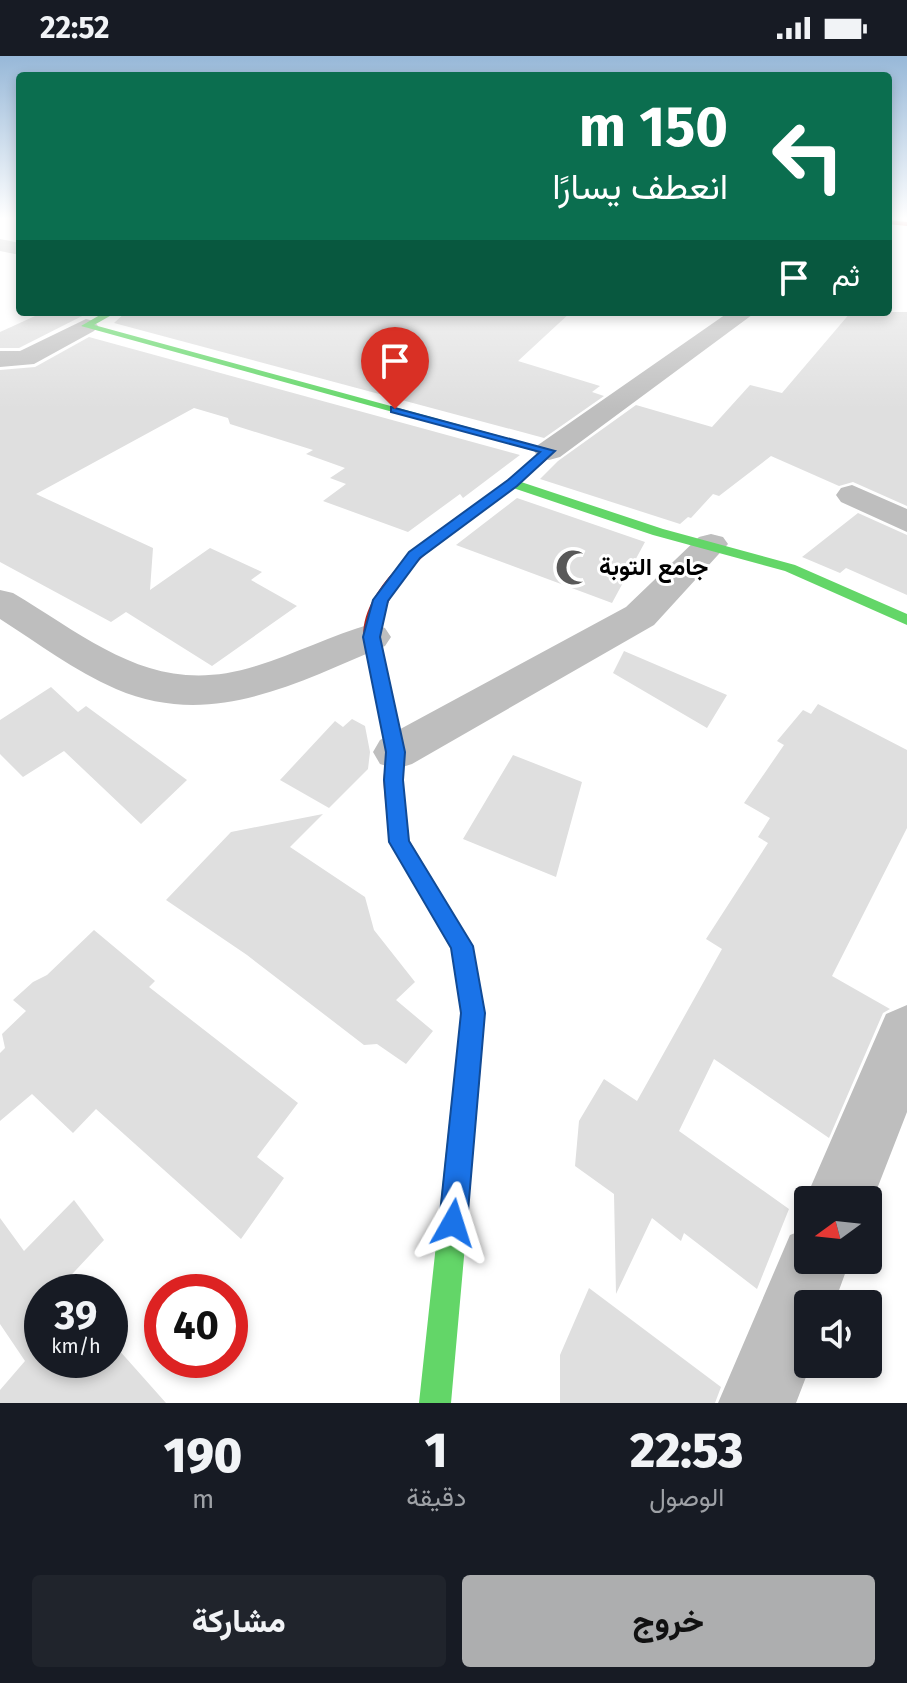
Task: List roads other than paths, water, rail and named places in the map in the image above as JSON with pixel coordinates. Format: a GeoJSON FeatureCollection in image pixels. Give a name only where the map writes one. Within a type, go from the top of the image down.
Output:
{"type":"FeatureCollection","features":[{"type":"Feature","properties":{"kind":"street"},"geometry":{"type":"LineString","coordinates":[[0,359],[25,359],[105,316]]}},
{"type":"Feature","properties":{"kind":"street"},"geometry":{"type":"LineString","coordinates":[[435,1403],[473,1013],[462,946],[399,842],[393,780],[396,752],[371,637],[380,600],[415,555],[512,483],[549,451],[739,316]]}},
{"type":"Feature","properties":{"kind":"street"},"geometry":{"type":"LineString","coordinates":[[86,326],[549,451]]}},
{"type":"Feature","properties":{"kind":"street"},"geometry":{"type":"LineString","coordinates":[[512,483],[658,532],[790,568],[907,620]]}},
{"type":"Feature","properties":{"kind":"street"},"geometry":{"type":"LineString","coordinates":[[852,495],[907,522]]}},
{"type":"Feature","properties":{"kind":"street"},"geometry":{"type":"LineString","coordinates":[[396,752],[640,616],[711,544]]}},
{"type":"Feature","properties":{"kind":"street"},"geometry":{"type":"LineString","coordinates":[[0,602],[96,660],[128,676],[173,691],[212,690],[241,684],[371,637]]}},
{"type":"Feature","properties":{"kind":"street"},"geometry":{"type":"LineString","coordinates":[[845,1186],[907,1035]]}},
{"type":"Feature","properties":{"kind":"street"},"geometry":{"type":"LineString","coordinates":[[757,1403],[809,1274]]}},
{"type":"Feature","properties":{"kind":"place","name":"جامع التوبة"},"geometry":{"type":"Point","coordinates":[573,567]}}]}
